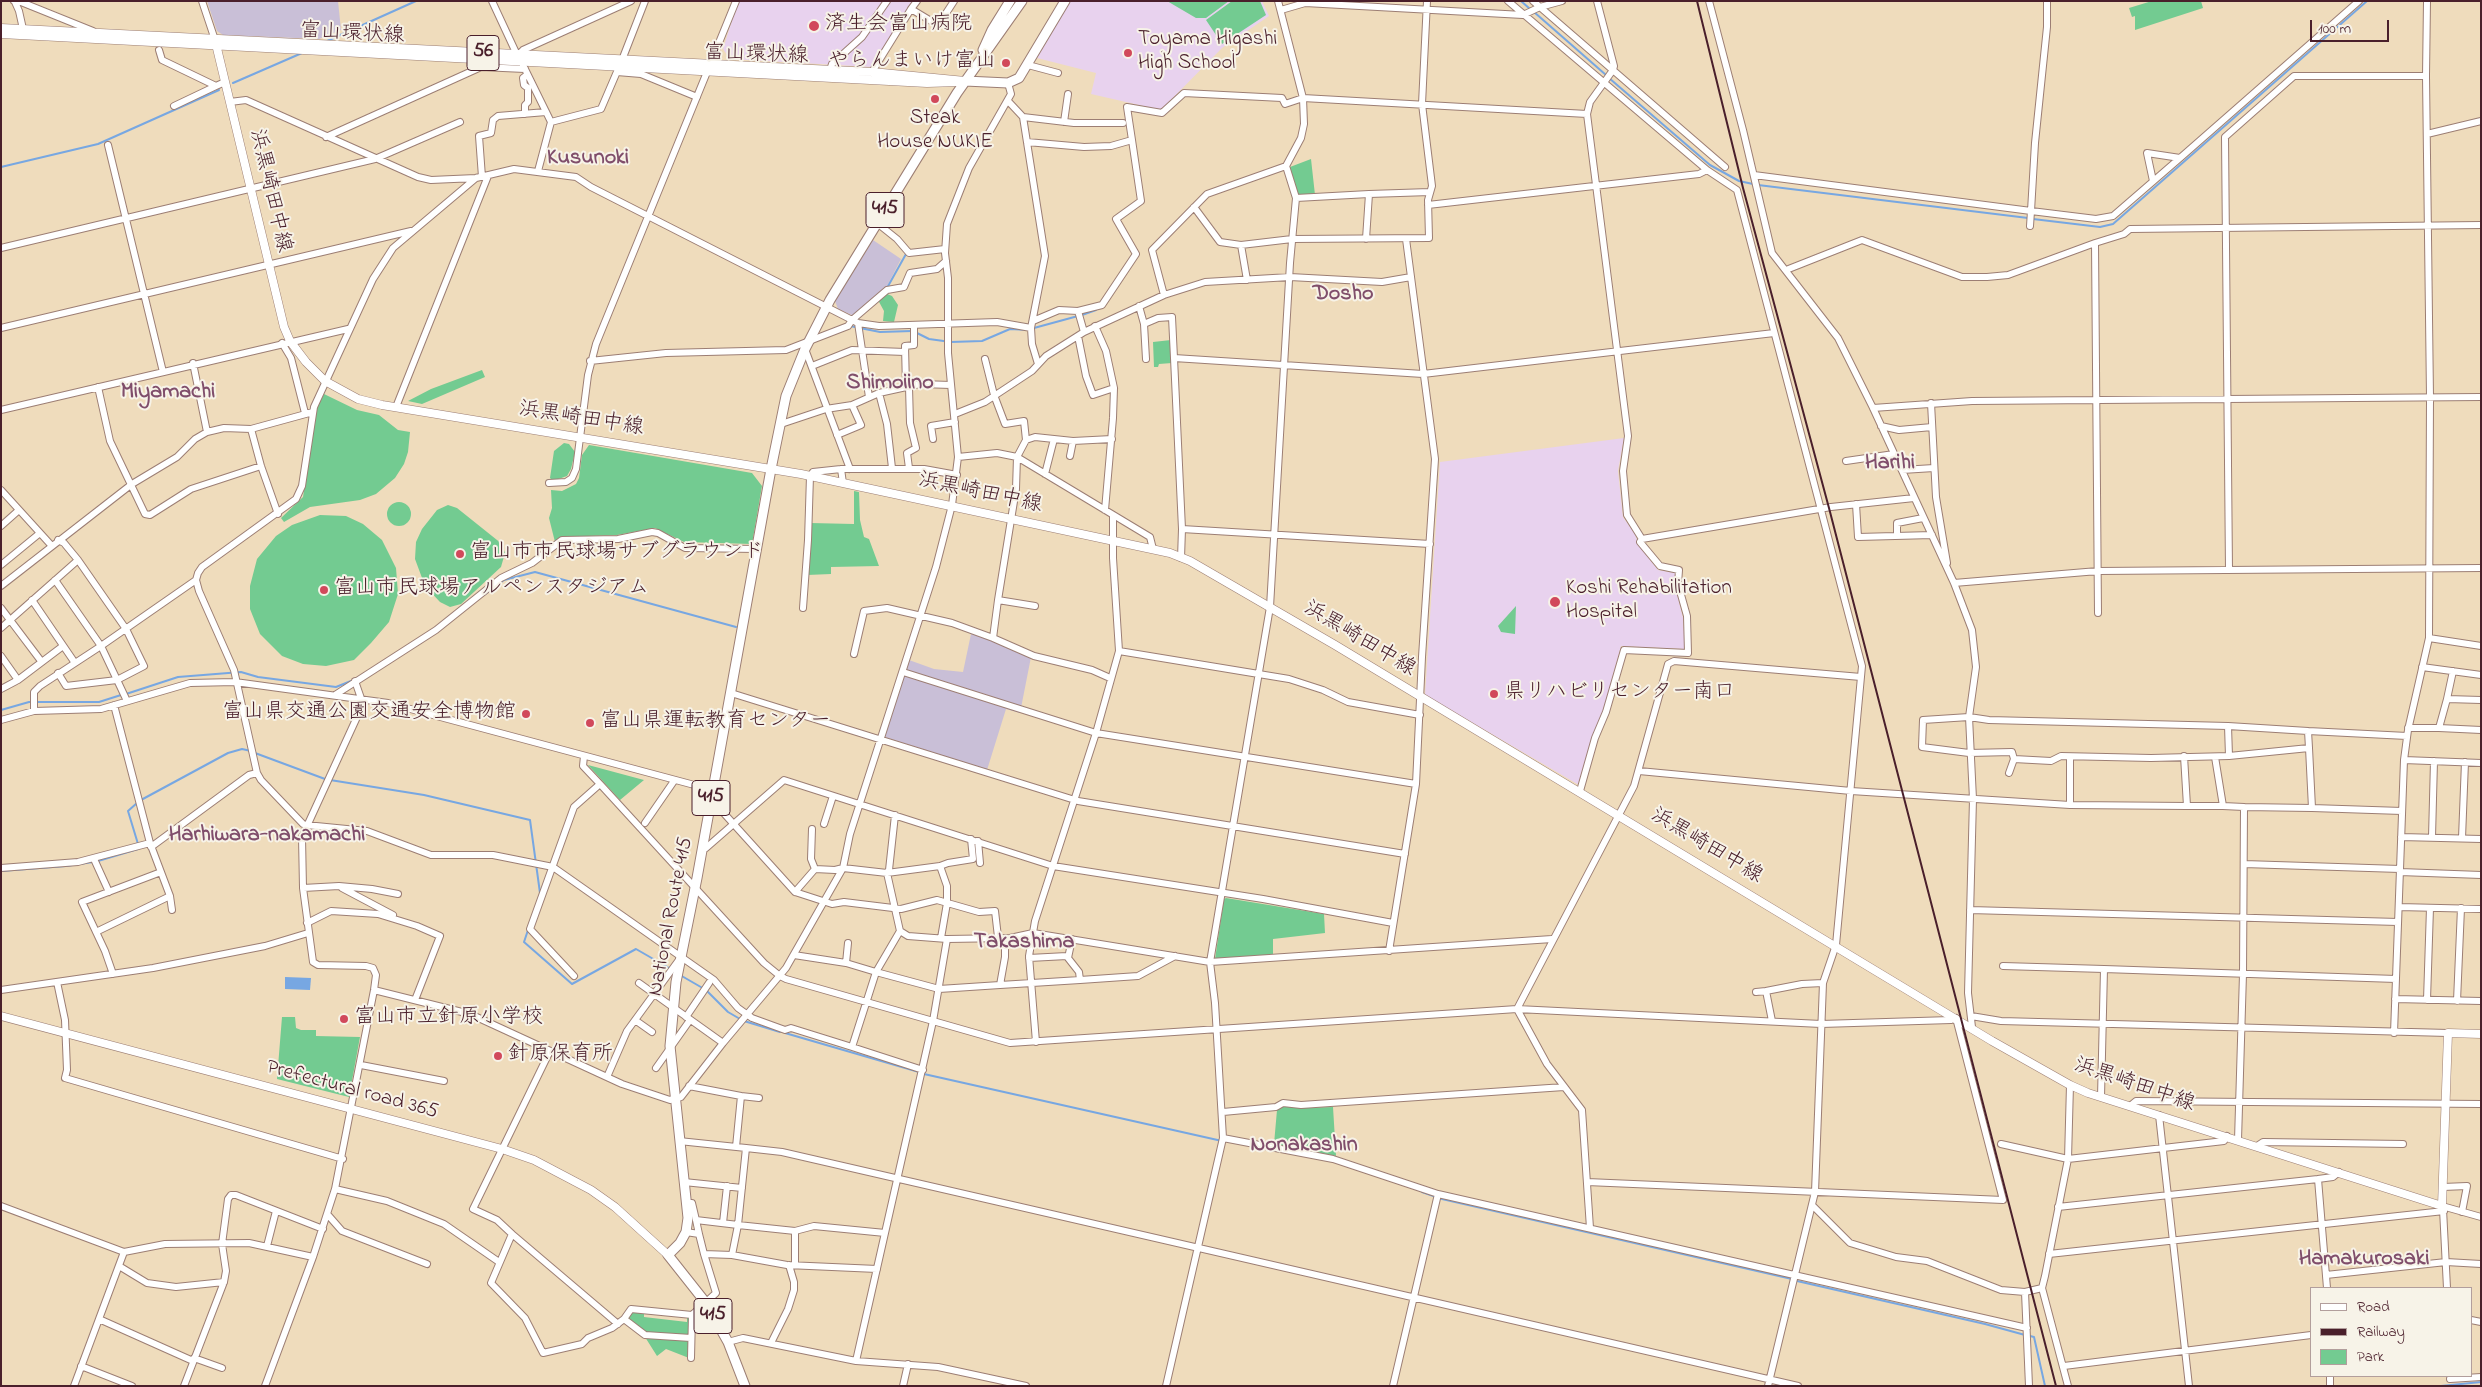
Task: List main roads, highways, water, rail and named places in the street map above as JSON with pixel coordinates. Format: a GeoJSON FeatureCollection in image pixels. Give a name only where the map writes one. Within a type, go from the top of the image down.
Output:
{"type":"FeatureCollection","features":[{"type":"Feature","properties":{"kind":"highway","name":"National Route 415"},"geometry":{"type":"LineString","coordinates":[[977,65],[992,30],[1010,1]]}},
{"type":"Feature","properties":{"kind":"highway","name":"National Route 415"},"geometry":{"type":"LineString","coordinates":[[668,1255],[680,1243],[686,1232],[688,1218],[670,1046],[672,1008],[786,396],[807,345],[826,308],[965,81],[1022,1]]}},
{"type":"Feature","properties":{"kind":"highway"},"geometry":{"type":"LineString","coordinates":[[965,81],[1008,82],[1019,78],[1065,1]]}},
{"type":"Feature","properties":{"kind":"highway","name":"415"},"geometry":{"type":"LineString","coordinates":[[668,1255],[706,1303],[728,1342],[745,1386]]}},
{"type":"Feature","properties":{"kind":"main road","name":"富山環状線"},"geometry":{"type":"LineString","coordinates":[[1,28],[216,42]]}},
{"type":"Feature","properties":{"kind":"main road","name":"富山環状線"},"geometry":{"type":"LineString","coordinates":[[1,34],[216,42],[519,58],[620,66],[709,67],[829,74],[947,84],[965,81]]}},
{"type":"Feature","properties":{"kind":"main road","name":"浜黒崎田中線"},"geometry":{"type":"LineString","coordinates":[[216,42],[284,327],[290,341],[306,362],[325,381],[358,399],[396,407],[810,476],[1153,549],[1181,558],[1270,608],[1580,791],[2070,1085],[2101,1097],[2339,1172],[2443,1209],[2448,1034],[2481,1034]]}},
{"type":"Feature","properties":{"kind":"main road","name":"富山環状線"},"geometry":{"type":"LineString","coordinates":[[829,74],[872,72],[965,81]]}},
{"type":"Feature","properties":{"kind":"main road","name":"Prefectural road 365"},"geometry":{"type":"LineString","coordinates":[[1,1016],[502,1149],[534,1160],[591,1190],[622,1212],[668,1255]]}},
{"type":"Feature","properties":{"kind":"water"},"geometry":{"type":"Polygon","coordinates":[[[285,977],[311,978],[310,990],[285,989],[285,977]]]}},
{"type":"Feature","properties":{"kind":"waterway"},"geometry":{"type":"LineString","coordinates":[[327,41],[416,1]]}},
{"type":"Feature","properties":{"kind":"waterway"},"geometry":{"type":"LineString","coordinates":[[1521,1],[1530,9]]}},
{"type":"Feature","properties":{"kind":"waterway"},"geometry":{"type":"LineString","coordinates":[[2033,219],[2100,227],[2113,224],[2367,1]]}},
{"type":"Feature","properties":{"kind":"waterway"},"geometry":{"type":"LineString","coordinates":[[1534,12],[1606,75]]}},
{"type":"Feature","properties":{"kind":"waterway"},"geometry":{"type":"LineString","coordinates":[[233,83],[302,53]]}},
{"type":"Feature","properties":{"kind":"waterway"},"geometry":{"type":"LineString","coordinates":[[1609,78],[1710,165],[1739,181],[1753,184]]}},
{"type":"Feature","properties":{"kind":"waterway"},"geometry":{"type":"LineString","coordinates":[[1,167],[98,144],[219,90]]}},
{"type":"Feature","properties":{"kind":"waterway"},"geometry":{"type":"LineString","coordinates":[[1758,185],[2028,218]]}},
{"type":"Feature","properties":{"kind":"waterway"},"geometry":{"type":"LineString","coordinates":[[887,288],[906,254]]}},
{"type":"Feature","properties":{"kind":"waterway"},"geometry":{"type":"LineString","coordinates":[[1082,315],[1096,310]]}},
{"type":"Feature","properties":{"kind":"waterway"},"geometry":{"type":"LineString","coordinates":[[1034,328],[1078,316]]}},
{"type":"Feature","properties":{"kind":"waterway"},"geometry":{"type":"LineString","coordinates":[[850,326],[880,332],[912,331]]}},
{"type":"Feature","properties":{"kind":"waterway"},"geometry":{"type":"LineString","coordinates":[[917,333],[929,339],[951,342],[982,341],[1010,329],[1030,330]]}},
{"type":"Feature","properties":{"kind":"waterway"},"geometry":{"type":"LineString","coordinates":[[484,595],[504,580],[535,572],[736,627]]}},
{"type":"Feature","properties":{"kind":"waterway"},"geometry":{"type":"LineString","coordinates":[[126,694],[178,677],[241,672],[258,677],[336,687],[351,681]]}},
{"type":"Feature","properties":{"kind":"waterway"},"geometry":{"type":"LineString","coordinates":[[1,710],[29,702],[99,702],[121,695]]}},
{"type":"Feature","properties":{"kind":"waterway"},"geometry":{"type":"LineString","coordinates":[[141,800],[228,753],[242,749],[251,751]]}},
{"type":"Feature","properties":{"kind":"waterway"},"geometry":{"type":"LineString","coordinates":[[255,753],[325,779]]}},
{"type":"Feature","properties":{"kind":"waterway"},"geometry":{"type":"LineString","coordinates":[[330,780],[424,795],[530,820],[540,893]]}},
{"type":"Feature","properties":{"kind":"waterway"},"geometry":{"type":"LineString","coordinates":[[137,803],[128,811],[138,844]]}},
{"type":"Feature","properties":{"kind":"waterway"},"geometry":{"type":"LineString","coordinates":[[98,861],[138,849]]}},
{"type":"Feature","properties":{"kind":"waterway"},"geometry":{"type":"LineString","coordinates":[[1,871],[93,862]]}},
{"type":"Feature","properties":{"kind":"waterway"},"geometry":{"type":"LineString","coordinates":[[528,930],[524,942],[572,984],[636,949],[669,968]]}},
{"type":"Feature","properties":{"kind":"waterway"},"geometry":{"type":"LineString","coordinates":[[680,975],[706,990],[728,1012],[740,1019]]}},
{"type":"Feature","properties":{"kind":"waterway"},"geometry":{"type":"LineString","coordinates":[[744,1021],[780,1032]]}},
{"type":"Feature","properties":{"kind":"waterway"},"geometry":{"type":"LineString","coordinates":[[785,1033],[919,1072]]}},
{"type":"Feature","properties":{"kind":"waterway"},"geometry":{"type":"LineString","coordinates":[[924,1074],[1222,1141]]}},
{"type":"Feature","properties":{"kind":"waterway"},"geometry":{"type":"LineString","coordinates":[[1422,1192],[1442,1199],[1792,1279]]}},
{"type":"Feature","properties":{"kind":"waterway"},"geometry":{"type":"LineString","coordinates":[[1797,1281],[2025,1335]]}},
{"type":"Feature","properties":{"kind":"waterway"},"geometry":{"type":"LineString","coordinates":[[2030,1336],[2034,1337],[2045,1386]]}},
{"type":"Feature","properties":{"kind":"waterway"},"geometry":{"type":"LineString","coordinates":[[2441,1386],[2481,1382]]}},
{"type":"Feature","properties":{"kind":"railway"},"geometry":{"type":"LineString","coordinates":[[1697,1],[1743,188],[1829,508],[2056,1386]]}},
{"type":"Feature","properties":{"kind":"place","name":"済生会富山病院"},"geometry":{"type":"Point","coordinates":[814,26]}},
{"type":"Feature","properties":{"kind":"place","name":"Toyama Higashi High School"},"geometry":{"type":"Point","coordinates":[1128,53]}},
{"type":"Feature","properties":{"kind":"place","name":"やらんまいけ富山"},"geometry":{"type":"Point","coordinates":[1006,63]}},
{"type":"Feature","properties":{"kind":"place","name":"Steak House NUKIE"},"geometry":{"type":"Point","coordinates":[935,99]}},
{"type":"Feature","properties":{"kind":"place","name":"富山市市民球場サブグラウンド"},"geometry":{"type":"Point","coordinates":[460,554]}},
{"type":"Feature","properties":{"kind":"place","name":"富山市民球場アルペンスタジアム"},"geometry":{"type":"Point","coordinates":[324,590]}},
{"type":"Feature","properties":{"kind":"place","name":"Koshi Rehabilitation Hospital"},"geometry":{"type":"Point","coordinates":[1555,602]}},
{"type":"Feature","properties":{"kind":"place","name":"県リハビリセンター南口"},"geometry":{"type":"Point","coordinates":[1494,694]}},
{"type":"Feature","properties":{"kind":"place","name":"富山県交通公園交通安全博物館"},"geometry":{"type":"Point","coordinates":[526,714]}},
{"type":"Feature","properties":{"kind":"place","name":"富山県運転教育センター"},"geometry":{"type":"Point","coordinates":[590,723]}},
{"type":"Feature","properties":{"kind":"place","name":"富山市立針原小学校"},"geometry":{"type":"Point","coordinates":[344,1019]}},
{"type":"Feature","properties":{"kind":"place","name":"針原保育所"},"geometry":{"type":"Point","coordinates":[498,1056]}},
{"type":"Feature","properties":{"kind":"district","name":"Kusunoki"},"geometry":{"type":"Point","coordinates":[588,159]}},
{"type":"Feature","properties":{"kind":"district","name":"Dosho"},"geometry":{"type":"Point","coordinates":[1343,295]}},
{"type":"Feature","properties":{"kind":"district","name":"Shimoiino"},"geometry":{"type":"Point","coordinates":[890,384]}},
{"type":"Feature","properties":{"kind":"district","name":"Miyamachi"},"geometry":{"type":"Point","coordinates":[168,393]}},
{"type":"Feature","properties":{"kind":"district","name":"Harihi"},"geometry":{"type":"Point","coordinates":[1890,464]}},
{"type":"Feature","properties":{"kind":"district","name":"Harhiwara-nakamachi"},"geometry":{"type":"Point","coordinates":[267,836]}},
{"type":"Feature","properties":{"kind":"district","name":"Takashima"},"geometry":{"type":"Point","coordinates":[1024,943]}},
{"type":"Feature","properties":{"kind":"district","name":"Nonakashin"},"geometry":{"type":"Point","coordinates":[1304,1146]}},
{"type":"Feature","properties":{"kind":"district","name":"Hamakurosaki"},"geometry":{"type":"Point","coordinates":[2364,1260]}}]}
